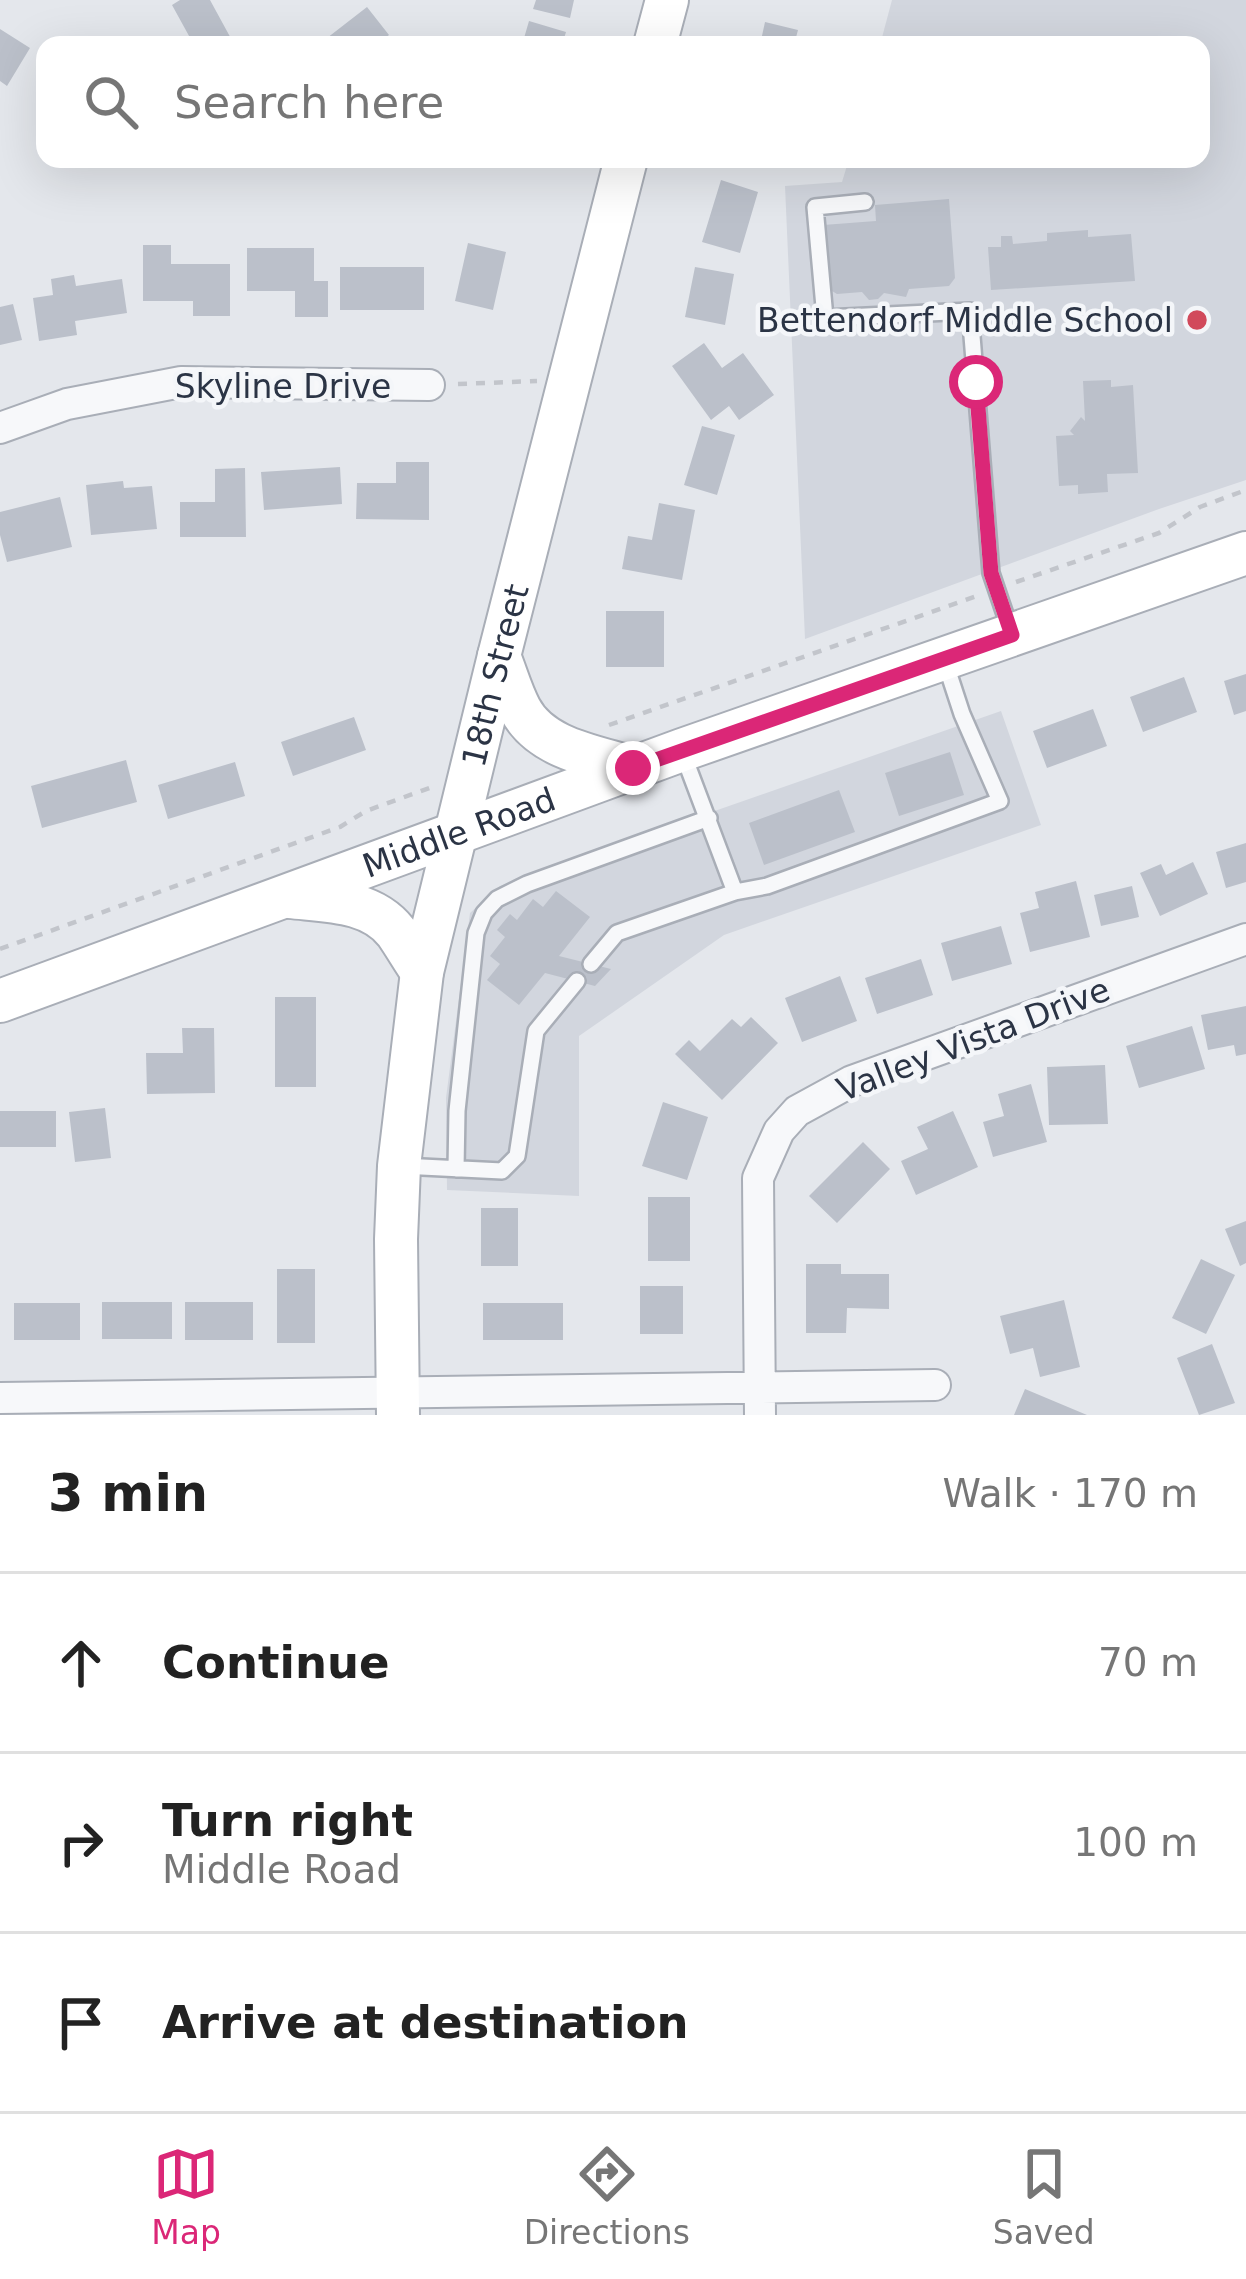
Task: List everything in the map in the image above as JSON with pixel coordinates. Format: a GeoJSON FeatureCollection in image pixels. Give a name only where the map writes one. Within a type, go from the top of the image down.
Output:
{"type":"FeatureCollection","features":[{"type":"Feature","properties":{"kind":"main road"},"geometry":{"type":"LineString","coordinates":[[657,36],[667,0]]}},
{"type":"Feature","properties":{"kind":"main road","name":"18th Street"},"geometry":{"type":"LineString","coordinates":[[398,1404],[399,1166],[422,972],[624,168]]}},
{"type":"Feature","properties":{"kind":"main road","name":"Middle Road"},"geometry":{"type":"LineString","coordinates":[[0,1001],[682,750],[1246,553]]}},
{"type":"Feature","properties":{"kind":"main road"},"geometry":{"type":"LineString","coordinates":[[499,656],[521,712],[533,727],[560,746],[633,768]]}},
{"type":"Feature","properties":{"kind":"main road","name":"Middle Road"},"geometry":{"type":"LineString","coordinates":[[283,896],[356,905],[372,913],[393,928],[422,972]]}},
{"type":"Feature","properties":{"kind":"street","name":"Skyline Drive"},"geometry":{"type":"LineString","coordinates":[[0,428],[68,404],[181,382],[428,385]]}},
{"type":"Feature","properties":{"kind":"street","name":"Valley Vista Drive"},"geometry":{"type":"LineString","coordinates":[[760,1400],[758,1178],[778,1131],[796,1112],[852,1082],[1246,939]]}},
{"type":"Feature","properties":{"kind":"street"},"geometry":{"type":"LineString","coordinates":[[0,1398],[398,1404],[760,1400],[935,1385]]}},
{"type":"Feature","properties":{"kind":"lane"},"geometry":{"type":"LineString","coordinates":[[865,202],[815,207],[825,319],[970,310],[991,573],[1012,635]]}},
{"type":"Feature","properties":{"kind":"lane"},"geometry":{"type":"LineString","coordinates":[[591,964],[616,933],[735,892],[767,886],[1000,801],[944,659]]}},
{"type":"Feature","properties":{"kind":"lane"},"geometry":{"type":"LineString","coordinates":[[682,750],[735,892]]}},
{"type":"Feature","properties":{"kind":"lane"},"geometry":{"type":"LineString","coordinates":[[456,1169],[476,933],[484,914],[497,899],[527,884],[709,818]]}},
{"type":"Feature","properties":{"kind":"lane"},"geometry":{"type":"LineString","coordinates":[[399,1166],[502,1171],[517,1156],[536,1031],[577,981]]}},
{"type":"Feature","properties":{"kind":"path"},"geometry":{"type":"LineString","coordinates":[[428,385],[569,380]]}},
{"type":"Feature","properties":{"kind":"path"},"geometry":{"type":"LineString","coordinates":[[1017,582],[1159,533],[1200,507],[1246,490]]}},
{"type":"Feature","properties":{"kind":"path"},"geometry":{"type":"LineString","coordinates":[[603,727],[978,596]]}},
{"type":"Feature","properties":{"kind":"path"},"geometry":{"type":"LineString","coordinates":[[0,949],[340,826],[413,793]]}},
{"type":"Feature","properties":{"kind":"shaded area"},"geometry":{"type":"Polygon","coordinates":[[[892,0],[1246,0],[1246,480],[805,639],[785,186],[842,182],[846,168],[1210,168],[1210,36],[882,36],[892,0]]]}},
{"type":"Feature","properties":{"kind":"shaded area"},"geometry":{"type":"Polygon","coordinates":[[[1001,711],[1041,825],[724,935],[579,1036],[579,1196],[447,1190],[446,1098],[470,913],[500,886],[1001,711]]]}},
{"type":"Feature","properties":{"kind":"building"},"geometry":{"type":"Polygon","coordinates":[[[180,0],[210,0],[230,36],[189,36],[172,5],[180,0]]]}},
{"type":"Feature","properties":{"kind":"building"},"geometry":{"type":"Polygon","coordinates":[[[536,0],[574,0],[570,18],[533,9],[536,0]]]}},
{"type":"Feature","properties":{"kind":"building"},"geometry":{"type":"Polygon","coordinates":[[[367,7],[389,35],[388,36],[330,36],[367,7]]]}},
{"type":"Feature","properties":{"kind":"building"},"geometry":{"type":"Polygon","coordinates":[[[529,21],[566,32],[565,36],[525,36],[529,21]]]}},
{"type":"Feature","properties":{"kind":"building"},"geometry":{"type":"Polygon","coordinates":[[[765,22],[798,30],[796,36],[762,36],[765,22]]]}},
{"type":"Feature","properties":{"kind":"building"},"geometry":{"type":"Polygon","coordinates":[[[0,29],[30,48],[7,86],[0,81],[0,29]]]}},
{"type":"Feature","properties":{"kind":"building"},"geometry":{"type":"Polygon","coordinates":[[[721,180],[758,192],[740,253],[702,242],[721,180]]]}},
{"type":"Feature","properties":{"kind":"building"},"geometry":{"type":"Polygon","coordinates":[[[949,199],[955,278],[949,286],[909,289],[906,297],[884,293],[869,300],[862,292],[837,294],[827,288],[823,225],[876,221],[875,205],[949,199]]]}},
{"type":"Feature","properties":{"kind":"building"},"geometry":{"type":"Polygon","coordinates":[[[1088,230],[1088,237],[1131,234],[1135,281],[991,290],[988,247],[1001,247],[1001,236],[1012,236],[1013,244],[1047,241],[1047,233],[1088,230]]]}},
{"type":"Feature","properties":{"kind":"building"},"geometry":{"type":"Polygon","coordinates":[[[468,243],[506,252],[493,310],[455,301],[468,243]]]}},
{"type":"Feature","properties":{"kind":"building"},"geometry":{"type":"Polygon","coordinates":[[[143,245],[171,245],[171,264],[230,264],[230,316],[193,316],[193,301],[143,301],[143,245]]]}},
{"type":"Feature","properties":{"kind":"building"},"geometry":{"type":"Polygon","coordinates":[[[247,248],[314,248],[314,281],[328,281],[328,317],[295,317],[295,291],[247,291],[247,248]]]}},
{"type":"Feature","properties":{"kind":"building"},"geometry":{"type":"Polygon","coordinates":[[[340,267],[424,267],[424,310],[340,310],[340,267]]]}},
{"type":"Feature","properties":{"kind":"building"},"geometry":{"type":"Polygon","coordinates":[[[695,267],[734,274],[725,325],[685,317],[695,267]]]}},
{"type":"Feature","properties":{"kind":"building"},"geometry":{"type":"Polygon","coordinates":[[[74,275],[76,286],[122,279],[127,313],[75,321],[77,335],[39,341],[33,298],[53,295],[51,279],[74,275]]]}},
{"type":"Feature","properties":{"kind":"building"},"geometry":{"type":"Polygon","coordinates":[[[13,304],[22,340],[0,345],[0,307],[13,304]]]}},
{"type":"Feature","properties":{"kind":"building"},"geometry":{"type":"Polygon","coordinates":[[[704,343],[722,368],[743,353],[774,395],[739,420],[729,406],[711,420],[672,366],[704,343]]]}},
{"type":"Feature","properties":{"kind":"building"},"geometry":{"type":"Polygon","coordinates":[[[1111,380],[1111,387],[1133,385],[1138,473],[1107,474],[1108,492],[1078,494],[1078,485],[1059,486],[1056,436],[1074,435],[1070,431],[1081,417],[1085,421],[1083,381],[1111,380]]]}},
{"type":"Feature","properties":{"kind":"building"},"geometry":{"type":"Polygon","coordinates":[[[702,426],[735,435],[717,495],[684,485],[702,426]]]}},
{"type":"Feature","properties":{"kind":"building"},"geometry":{"type":"Polygon","coordinates":[[[396,462],[429,462],[429,520],[356,519],[357,483],[396,483],[396,462]]]}},
{"type":"Feature","properties":{"kind":"building"},"geometry":{"type":"Polygon","coordinates":[[[340,467],[342,504],[264,510],[261,472],[340,467]]]}},
{"type":"Feature","properties":{"kind":"building"},"geometry":{"type":"Polygon","coordinates":[[[245,468],[246,537],[180,537],[180,502],[215,502],[215,469],[245,468]]]}},
{"type":"Feature","properties":{"kind":"building"},"geometry":{"type":"Polygon","coordinates":[[[123,481],[124,488],[152,486],[157,529],[91,535],[86,485],[123,481]]]}},
{"type":"Feature","properties":{"kind":"building"},"geometry":{"type":"Polygon","coordinates":[[[60,497],[72,547],[7,562],[0,512],[60,497]]]}},
{"type":"Feature","properties":{"kind":"building"},"geometry":{"type":"Polygon","coordinates":[[[659,503],[695,510],[682,580],[622,569],[628,536],[652,540],[659,503]]]}},
{"type":"Feature","properties":{"kind":"building"},"geometry":{"type":"Polygon","coordinates":[[[606,611],[664,611],[664,667],[606,667],[606,611]]]}},
{"type":"Feature","properties":{"kind":"building"},"geometry":{"type":"Polygon","coordinates":[[[1246,674],[1246,711],[1234,715],[1224,681],[1246,674]]]}},
{"type":"Feature","properties":{"kind":"building"},"geometry":{"type":"Polygon","coordinates":[[[1184,677],[1197,712],[1143,732],[1130,697],[1184,677]]]}},
{"type":"Feature","properties":{"kind":"building"},"geometry":{"type":"Polygon","coordinates":[[[1093,709],[1107,746],[1047,768],[1033,731],[1093,709]]]}},
{"type":"Feature","properties":{"kind":"building"},"geometry":{"type":"Polygon","coordinates":[[[354,717],[366,750],[293,776],[281,742],[354,717]]]}},
{"type":"Feature","properties":{"kind":"building"},"geometry":{"type":"Polygon","coordinates":[[[950,752],[964,795],[899,816],[885,773],[950,752]]]}},
{"type":"Feature","properties":{"kind":"building"},"geometry":{"type":"Polygon","coordinates":[[[126,760],[137,802],[42,828],[31,786],[126,760]]]}},
{"type":"Feature","properties":{"kind":"building"},"geometry":{"type":"Polygon","coordinates":[[[235,762],[245,796],[168,819],[158,785],[235,762]]]}},
{"type":"Feature","properties":{"kind":"building"},"geometry":{"type":"Polygon","coordinates":[[[839,790],[855,832],[764,865],[749,823],[839,790]]]}},
{"type":"Feature","properties":{"kind":"building"},"geometry":{"type":"Polygon","coordinates":[[[1246,843],[1246,882],[1226,888],[1216,852],[1246,843]]]}},
{"type":"Feature","properties":{"kind":"building"},"geometry":{"type":"Polygon","coordinates":[[[1193,862],[1208,894],[1160,916],[1140,873],[1161,864],[1166,875],[1193,862]]]}},
{"type":"Feature","properties":{"kind":"building"},"geometry":{"type":"Polygon","coordinates":[[[1076,881],[1090,937],[1030,952],[1020,913],[1039,908],[1035,892],[1076,881]]]}},
{"type":"Feature","properties":{"kind":"building"},"geometry":{"type":"Polygon","coordinates":[[[1132,886],[1139,917],[1101,926],[1094,895],[1132,886]]]}},
{"type":"Feature","properties":{"kind":"building"},"geometry":{"type":"Polygon","coordinates":[[[556,891],[590,917],[559,956],[611,969],[595,986],[545,973],[519,1005],[487,980],[500,964],[490,956],[505,937],[497,930],[510,914],[517,920],[533,899],[543,907],[556,891]]]}},
{"type":"Feature","properties":{"kind":"building"},"geometry":{"type":"Polygon","coordinates":[[[1001,926],[1012,964],[952,981],[941,943],[1001,926]]]}},
{"type":"Feature","properties":{"kind":"building"},"geometry":{"type":"Polygon","coordinates":[[[921,959],[933,995],[877,1014],[865,978],[921,959]]]}},
{"type":"Feature","properties":{"kind":"building"},"geometry":{"type":"Polygon","coordinates":[[[840,976],[857,1021],[802,1042],[785,998],[840,976]]]}},
{"type":"Feature","properties":{"kind":"building"},"geometry":{"type":"Polygon","coordinates":[[[275,997],[316,997],[316,1087],[275,1087],[275,997]]]}},
{"type":"Feature","properties":{"kind":"building"},"geometry":{"type":"Polygon","coordinates":[[[1246,1006],[1246,1054],[1236,1056],[1234,1045],[1208,1050],[1201,1015],[1246,1006]]]}},
{"type":"Feature","properties":{"kind":"building"},"geometry":{"type":"Polygon","coordinates":[[[751,1017],[778,1043],[722,1100],[675,1054],[689,1040],[700,1051],[732,1019],[741,1027],[751,1017]]]}},
{"type":"Feature","properties":{"kind":"building"},"geometry":{"type":"Polygon","coordinates":[[[1192,1026],[1205,1069],[1139,1088],[1126,1046],[1192,1026]]]}},
{"type":"Feature","properties":{"kind":"building"},"geometry":{"type":"Polygon","coordinates":[[[182,1028],[214,1028],[215,1093],[147,1094],[146,1053],[183,1053],[182,1028]]]}},
{"type":"Feature","properties":{"kind":"building"},"geometry":{"type":"Polygon","coordinates":[[[1105,1065],[1108,1124],[1049,1125],[1047,1067],[1105,1065]]]}},
{"type":"Feature","properties":{"kind":"building"},"geometry":{"type":"Polygon","coordinates":[[[1031,1084],[1047,1142],[993,1157],[983,1122],[1004,1116],[998,1094],[1031,1084]]]}},
{"type":"Feature","properties":{"kind":"building"},"geometry":{"type":"Polygon","coordinates":[[[663,1102],[708,1117],[687,1180],[642,1166],[663,1102]]]}},
{"type":"Feature","properties":{"kind":"building"},"geometry":{"type":"Polygon","coordinates":[[[105,1108],[111,1158],[75,1162],[69,1112],[105,1108]]]}},
{"type":"Feature","properties":{"kind":"building"},"geometry":{"type":"Polygon","coordinates":[[[0,1111],[56,1111],[56,1147],[0,1147],[0,1111]]]}},
{"type":"Feature","properties":{"kind":"building"},"geometry":{"type":"Polygon","coordinates":[[[953,1111],[978,1167],[916,1195],[901,1161],[928,1149],[917,1127],[953,1111]]]}},
{"type":"Feature","properties":{"kind":"building"},"geometry":{"type":"Polygon","coordinates":[[[863,1142],[890,1169],[837,1223],[809,1196],[863,1142]]]}},
{"type":"Feature","properties":{"kind":"building"},"geometry":{"type":"Polygon","coordinates":[[[648,1197],[690,1197],[690,1261],[648,1261],[648,1197]]]}},
{"type":"Feature","properties":{"kind":"building"},"geometry":{"type":"Polygon","coordinates":[[[481,1208],[518,1208],[518,1266],[481,1266],[481,1208]]]}},
{"type":"Feature","properties":{"kind":"building"},"geometry":{"type":"Polygon","coordinates":[[[1246,1221],[1246,1263],[1240,1266],[1225,1229],[1246,1221]]]}},
{"type":"Feature","properties":{"kind":"building"},"geometry":{"type":"Polygon","coordinates":[[[1201,1259],[1235,1275],[1206,1334],[1172,1318],[1201,1259]]]}},
{"type":"Feature","properties":{"kind":"building"},"geometry":{"type":"Polygon","coordinates":[[[806,1264],[841,1264],[841,1274],[889,1274],[889,1309],[847,1308],[846,1333],[806,1333],[806,1264]]]}},
{"type":"Feature","properties":{"kind":"building"},"geometry":{"type":"Polygon","coordinates":[[[277,1269],[315,1269],[315,1343],[277,1343],[277,1269]]]}},
{"type":"Feature","properties":{"kind":"building"},"geometry":{"type":"Polygon","coordinates":[[[640,1286],[683,1286],[683,1334],[640,1334],[640,1286]]]}},
{"type":"Feature","properties":{"kind":"building"},"geometry":{"type":"Polygon","coordinates":[[[1064,1300],[1080,1367],[1040,1377],[1033,1348],[1010,1354],[1000,1316],[1064,1300]]]}},
{"type":"Feature","properties":{"kind":"building"},"geometry":{"type":"Polygon","coordinates":[[[102,1302],[172,1302],[172,1339],[102,1339],[102,1302]]]}},
{"type":"Feature","properties":{"kind":"building"},"geometry":{"type":"Polygon","coordinates":[[[185,1302],[253,1302],[253,1340],[185,1340],[185,1302]]]}},
{"type":"Feature","properties":{"kind":"building"},"geometry":{"type":"Polygon","coordinates":[[[14,1303],[80,1303],[80,1340],[14,1340],[14,1303]]]}},
{"type":"Feature","properties":{"kind":"building"},"geometry":{"type":"Polygon","coordinates":[[[483,1303],[563,1303],[563,1340],[483,1340],[483,1303]]]}},
{"type":"Feature","properties":{"kind":"building"},"geometry":{"type":"Polygon","coordinates":[[[1212,1344],[1235,1403],[1199,1415],[1177,1358],[1212,1344]]]}},
{"type":"Feature","properties":{"kind":"building"},"geometry":{"type":"Polygon","coordinates":[[[1025,1389],[1087,1415],[1014,1415],[1025,1389]]]}},
{"type":"Feature","properties":{"kind":"place","name":"Bettendorf Middle School"},"geometry":{"type":"Point","coordinates":[1197,320]}},
{"type":"Feature","properties":{"kind":"route"},"geometry":{"type":"LineString","coordinates":[[633,768],[1012,635],[991,573],[976,382]]}}]}
